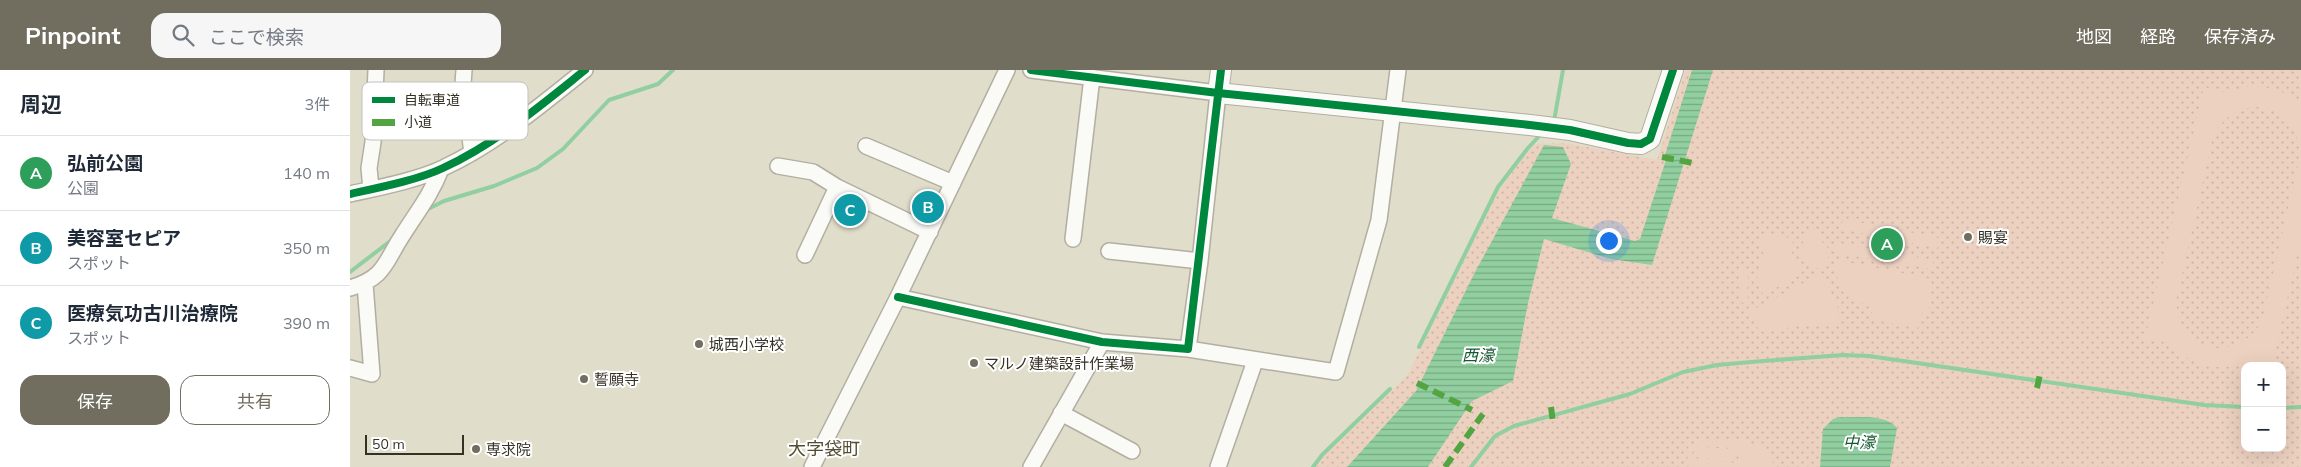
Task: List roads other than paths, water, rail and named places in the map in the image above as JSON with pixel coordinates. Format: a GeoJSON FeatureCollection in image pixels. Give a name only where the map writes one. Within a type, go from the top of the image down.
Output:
{"type":"FeatureCollection","features":[{"type":"Feature","properties":{"kind":"street"},"geometry":{"type":"LineString","coordinates":[[528,115],[585,70]]}},
{"type":"Feature","properties":{"kind":"street"},"geometry":{"type":"LineString","coordinates":[[812,467],[930,232],[1007,70]]}},
{"type":"Feature","properties":{"kind":"street"},"geometry":{"type":"LineString","coordinates":[[1031,70],[1218,93],[1530,125],[1570,130],[1628,143],[1641,144],[1650,139],[1673,70]]}},
{"type":"Feature","properties":{"kind":"street"},"geometry":{"type":"LineString","coordinates":[[1188,349],[1200,261],[1221,70]]}},
{"type":"Feature","properties":{"kind":"street"},"geometry":{"type":"LineString","coordinates":[[898,297],[1102,342],[1188,349],[1255,361],[1336,372],[1379,220],[1398,70]]}},
{"type":"Feature","properties":{"kind":"street"},"geometry":{"type":"LineString","coordinates":[[1072,240],[1092,77]]}},
{"type":"Feature","properties":{"kind":"street"},"geometry":{"type":"LineString","coordinates":[[371,190],[369,168],[373,140]]}},
{"type":"Feature","properties":{"kind":"street"},"geometry":{"type":"LineString","coordinates":[[470,140],[472,153]]}},
{"type":"Feature","properties":{"kind":"street"},"geometry":{"type":"LineString","coordinates":[[350,194],[371,190],[441,169],[472,153],[492,140]]}},
{"type":"Feature","properties":{"kind":"street"},"geometry":{"type":"LineString","coordinates":[[866,146],[953,183]]}},
{"type":"Feature","properties":{"kind":"street"},"geometry":{"type":"LineString","coordinates":[[778,166],[813,172],[837,187],[930,232]]}},
{"type":"Feature","properties":{"kind":"street"},"geometry":{"type":"LineString","coordinates":[[350,368],[372,374],[357,286],[390,260],[401,238],[432,193],[441,169]]}},
{"type":"Feature","properties":{"kind":"street"},"geometry":{"type":"LineString","coordinates":[[805,255],[837,187]]}},
{"type":"Feature","properties":{"kind":"street"},"geometry":{"type":"LineString","coordinates":[[1109,251],[1200,261]]}},
{"type":"Feature","properties":{"kind":"street"},"geometry":{"type":"LineString","coordinates":[[1031,467],[1102,342]]}},
{"type":"Feature","properties":{"kind":"street"},"geometry":{"type":"LineString","coordinates":[[1218,467],[1255,361]]}},
{"type":"Feature","properties":{"kind":"street"},"geometry":{"type":"LineString","coordinates":[[1061,413],[1132,451]]}},
{"type":"Feature","properties":{"kind":"water","name":"西濠"},"geometry":{"type":"Polygon","coordinates":[[[1692,70],[1713,70],[1652,265],[1611,259],[1544,239],[1528,303],[1513,381],[1472,401],[1428,467],[1347,467],[1416,391],[1474,274],[1544,145],[1563,147],[1571,164],[1552,218],[1635,241],[1640,239],[1666,160],[1665,155],[1692,70]]]}},
{"type":"Feature","properties":{"kind":"water","name":"中濠"},"geometry":{"type":"Polygon","coordinates":[[[1840,417],[1878,418],[1892,423],[1897,428],[1890,467],[1820,467],[1823,429],[1833,419],[1840,417]]]}},
{"type":"Feature","properties":{"kind":"waterway"},"geometry":{"type":"LineString","coordinates":[[424,211],[444,201],[494,186],[537,168],[563,149],[609,100],[658,84],[673,70]]}},
{"type":"Feature","properties":{"kind":"waterway"},"geometry":{"type":"LineString","coordinates":[[1554,121],[1563,70]]}},
{"type":"Feature","properties":{"kind":"waterway"},"geometry":{"type":"LineString","coordinates":[[1419,347],[1498,187],[1542,133]]}},
{"type":"Feature","properties":{"kind":"waterway"},"geometry":{"type":"LineString","coordinates":[[350,272],[393,239]]}},
{"type":"Feature","properties":{"kind":"waterway"},"geometry":{"type":"LineString","coordinates":[[1471,467],[1495,436],[1514,426],[1630,394],[1683,372],[1717,365],[1763,361],[1843,355],[1869,356],[2204,405],[2241,407]]}},
{"type":"Feature","properties":{"kind":"waterway"},"geometry":{"type":"LineString","coordinates":[[1313,467],[1322,455],[1390,389]]}},
{"type":"Feature","properties":{"kind":"waterway"},"geometry":{"type":"LineString","coordinates":[[2286,408],[2301,407]]}},
{"type":"Feature","properties":{"kind":"place","name":"美容室セピア"},"geometry":{"type":"Point","coordinates":[928,207]}},
{"type":"Feature","properties":{"kind":"place","name":"医療気功古川治療院"},"geometry":{"type":"Point","coordinates":[850,210]}},
{"type":"Feature","properties":{"kind":"place","name":"賜宴"},"geometry":{"type":"Point","coordinates":[1968,237]}},
{"type":"Feature","properties":{"kind":"place","name":"弘前公園"},"geometry":{"type":"Point","coordinates":[1887,244]}},
{"type":"Feature","properties":{"kind":"place","name":"城西小学校"},"geometry":{"type":"Point","coordinates":[699,344]}},
{"type":"Feature","properties":{"kind":"place","name":"マルノ建築設計作業場"},"geometry":{"type":"Point","coordinates":[974,363]}},
{"type":"Feature","properties":{"kind":"place","name":"誓願寺"},"geometry":{"type":"Point","coordinates":[584,379]}},
{"type":"Feature","properties":{"kind":"place","name":"専求院"},"geometry":{"type":"Point","coordinates":[476,449]}},
{"type":"Feature","properties":{"kind":"district","name":"大字袋町"},"geometry":{"type":"Point","coordinates":[824,448]}}]}
